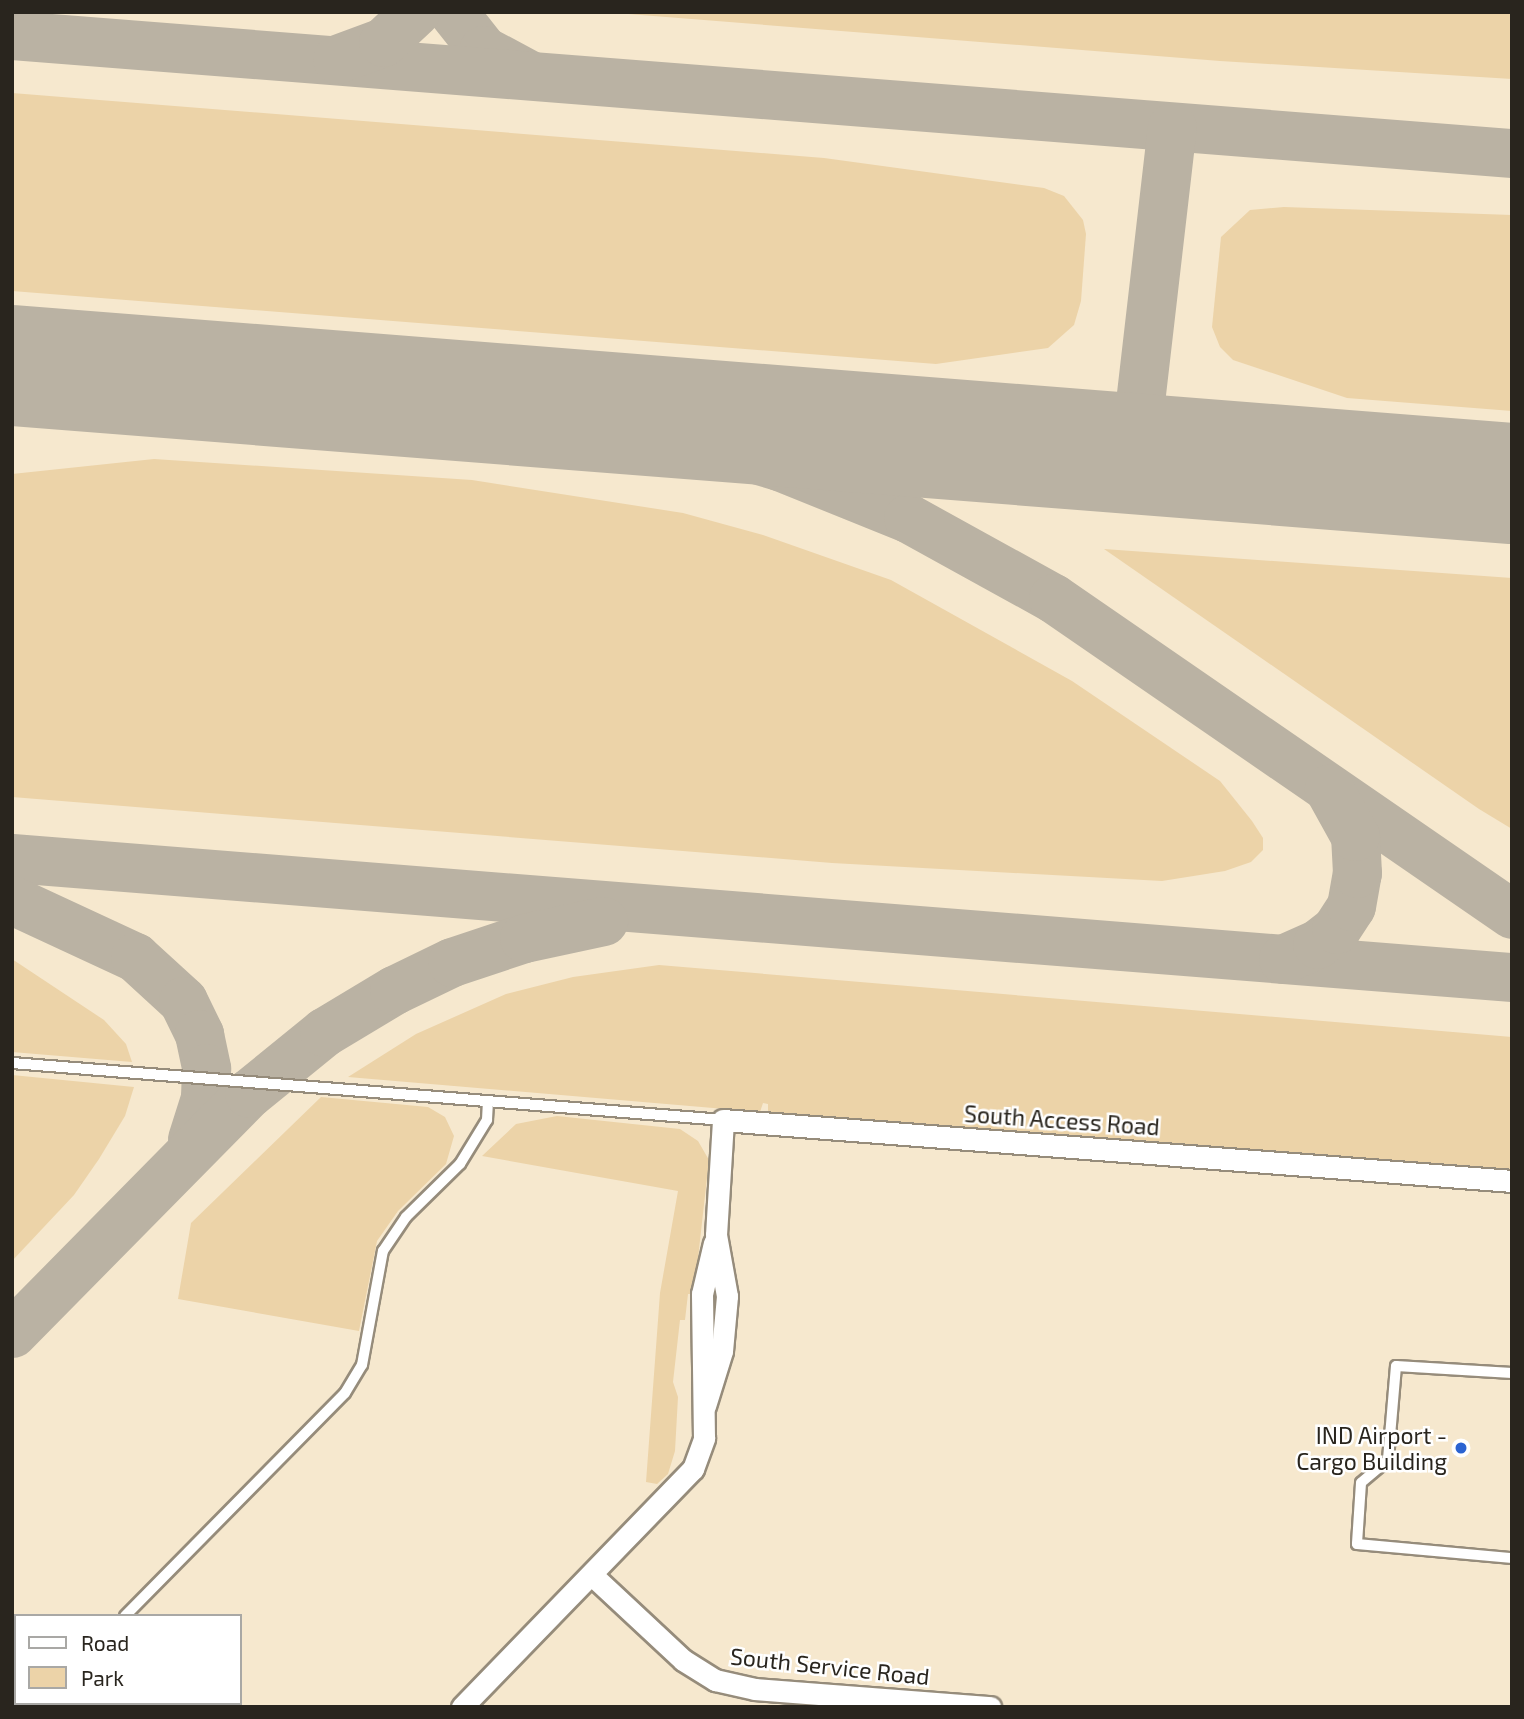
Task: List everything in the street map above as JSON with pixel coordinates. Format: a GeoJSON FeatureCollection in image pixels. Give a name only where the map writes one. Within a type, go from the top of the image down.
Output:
{"type":"FeatureCollection","features":[{"type":"Feature","properties":{"kind":"street","name":"South Access Road"},"geometry":{"type":"LineString","coordinates":[[723,1120],[1512,1181]]}},
{"type":"Feature","properties":{"kind":"street"},"geometry":{"type":"LineString","coordinates":[[462,1707],[593,1576],[693,1469],[704,1438],[705,1406],[699,1360],[702,1294],[716,1234],[723,1120]]}},
{"type":"Feature","properties":{"kind":"street","name":"South Service Road"},"geometry":{"type":"LineString","coordinates":[[593,1576],[683,1660],[715,1680],[755,1689],[990,1707]]}},
{"type":"Feature","properties":{"kind":"lane"},"geometry":{"type":"LineString","coordinates":[[12,1063],[723,1120]]}},
{"type":"Feature","properties":{"kind":"lane"},"geometry":{"type":"LineString","coordinates":[[127,1614],[345,1392],[362,1365],[383,1251],[406,1217],[460,1164],[487,1120],[488,1102]]}},
{"type":"Feature","properties":{"kind":"lane"},"geometry":{"type":"LineString","coordinates":[[1512,1373],[1396,1366],[1388,1460],[1361,1483],[1357,1544],[1512,1559]]}},
{"type":"Feature","properties":{"kind":"shaded area"},"geometry":{"type":"Polygon","coordinates":[[[12,12],[1512,12],[1512,1707],[12,1707],[12,12]]]}},
{"type":"Feature","properties":{"kind":"green space"},"geometry":{"type":"Polygon","coordinates":[[[603,12],[1512,12],[1512,79],[1220,61],[603,12]]]}},
{"type":"Feature","properties":{"kind":"green space"},"geometry":{"type":"Polygon","coordinates":[[[12,93],[824,158],[1044,188],[1064,196],[1083,220],[1086,234],[1081,301],[1074,325],[1048,348],[936,364],[12,291],[12,93]]]}},
{"type":"Feature","properties":{"kind":"green space"},"geometry":{"type":"Polygon","coordinates":[[[1284,207],[1512,215],[1512,411],[1347,398],[1233,360],[1220,347],[1212,327],[1221,237],[1250,210],[1284,207]]]}},
{"type":"Feature","properties":{"kind":"green space"},"geometry":{"type":"Polygon","coordinates":[[[154,459],[472,480],[683,513],[763,535],[891,580],[1072,681],[1220,781],[1263,838],[1263,850],[1251,862],[1225,871],[1162,881],[832,863],[12,797],[12,474],[154,459]]]}},
{"type":"Feature","properties":{"kind":"green space"},"geometry":{"type":"Polygon","coordinates":[[[1104,549],[1512,578],[1512,829],[1479,809],[1104,549]]]}},
{"type":"Feature","properties":{"kind":"green space"},"geometry":{"type":"Polygon","coordinates":[[[12,959],[104,1020],[126,1044],[132,1062],[12,1052],[12,959]]]}},
{"type":"Feature","properties":{"kind":"green space"},"geometry":{"type":"Polygon","coordinates":[[[659,965],[1512,1037],[1512,1170],[768,1112],[768,1104],[763,1103],[760,1112],[348,1077],[416,1034],[506,994],[573,977],[659,965]]]}},
{"type":"Feature","properties":{"kind":"green space"},"geometry":{"type":"Polygon","coordinates":[[[12,1075],[134,1087],[125,1116],[74,1195],[12,1261],[12,1075]]]}},
{"type":"Feature","properties":{"kind":"green space"},"geometry":{"type":"Polygon","coordinates":[[[321,1097],[428,1107],[445,1117],[454,1136],[446,1164],[398,1211],[377,1241],[359,1331],[178,1299],[191,1223],[321,1097]]]}},
{"type":"Feature","properties":{"kind":"green space"},"geometry":{"type":"Polygon","coordinates":[[[557,1116],[680,1129],[698,1141],[709,1160],[694,1294],[688,1294],[685,1320],[680,1320],[673,1382],[678,1397],[675,1451],[668,1474],[657,1484],[646,1482],[660,1293],[678,1191],[482,1156],[516,1124],[557,1116]]]}},
{"type":"Feature","properties":{"kind":"taxiway"},"geometry":{"type":"LineString","coordinates":[[337,59],[383,42],[415,12]]}},
{"type":"Feature","properties":{"kind":"taxiway"},"geometry":{"type":"LineString","coordinates":[[453,12],[483,50],[528,74]]}},
{"type":"Feature","properties":{"kind":"taxiway"},"geometry":{"type":"LineString","coordinates":[[12,35],[1512,153]]}},
{"type":"Feature","properties":{"kind":"taxiway"},"geometry":{"type":"LineString","coordinates":[[1134,454],[1172,127]]}},
{"type":"Feature","properties":{"kind":"taxiway"},"geometry":{"type":"LineString","coordinates":[[12,385],[132,374],[160,377]]}},
{"type":"Feature","properties":{"kind":"taxiway"},"geometry":{"type":"LineString","coordinates":[[329,390],[601,420],[694,441],[779,466],[908,518],[1053,598],[1512,914]]}},
{"type":"Feature","properties":{"kind":"taxiway"},"geometry":{"type":"LineString","coordinates":[[1283,959],[1317,944],[1336,929],[1351,906],[1357,873],[1355,836],[1329,789]]}},
{"type":"Feature","properties":{"kind":"taxiway"},"geometry":{"type":"LineString","coordinates":[[12,858],[1512,977]]}},
{"type":"Feature","properties":{"kind":"taxiway"},"geometry":{"type":"LineString","coordinates":[[12,900],[135,957],[183,1001],[199,1034],[206,1068],[205,1098],[192,1139]]}},
{"type":"Feature","properties":{"kind":"taxiway"},"geometry":{"type":"LineString","coordinates":[[12,1333],[249,1093],[324,1032],[394,990],[452,962],[524,938],[603,921]]}},
{"type":"Feature","properties":{"kind":"runway"},"geometry":{"type":"LineString","coordinates":[[12,365],[1512,483]]}},
{"type":"Feature","properties":{"kind":"place","name":"IND Airport - Cargo Building"},"geometry":{"type":"Point","coordinates":[1461,1448]}}]}
